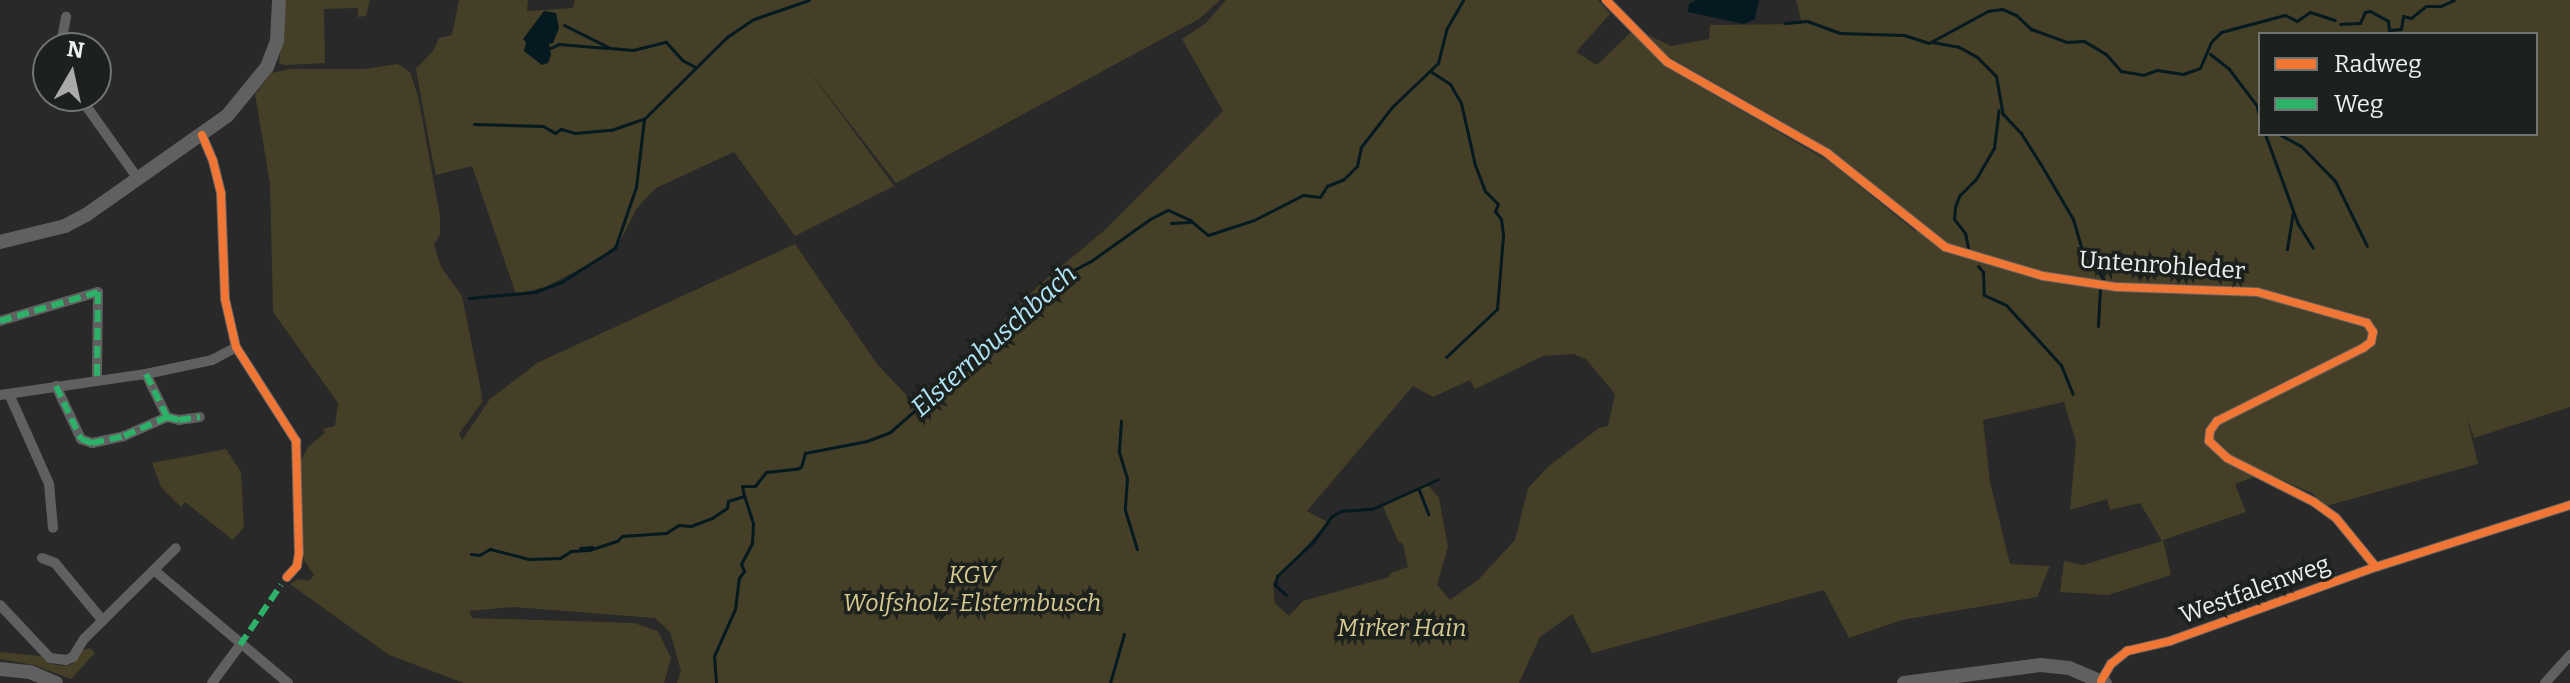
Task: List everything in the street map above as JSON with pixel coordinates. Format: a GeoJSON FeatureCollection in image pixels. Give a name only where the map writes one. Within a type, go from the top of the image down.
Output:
{"type":"FeatureCollection","features":[{"type":"Feature","properties":{"kind":"street"},"geometry":{"type":"LineString","coordinates":[[0,242],[65,226],[139,180],[243,101],[267,67],[277,41],[279,0]]}},
{"type":"Feature","properties":{"kind":"street","name":"Untenrohleder"},"geometry":{"type":"LineString","coordinates":[[1606,0],[1667,62],[1827,153],[1945,247],[2043,276],[2117,287],[2257,292],[2367,323],[2373,332],[2371,342],[2363,348],[2217,421],[2210,431],[2209,441],[2227,458],[2314,502],[2336,518],[2376,567]]}},
{"type":"Feature","properties":{"kind":"street"},"geometry":{"type":"LineString","coordinates":[[63,32],[66,17]]}},
{"type":"Feature","properties":{"kind":"street"},"geometry":{"type":"LineString","coordinates":[[90,112],[139,180]]}},
{"type":"Feature","properties":{"kind":"street"},"geometry":{"type":"LineString","coordinates":[[202,135],[218,178],[225,299],[236,347],[296,441],[299,553],[297,566],[287,577]]}},
{"type":"Feature","properties":{"kind":"street"},"geometry":{"type":"LineString","coordinates":[[0,321],[98,292],[101,295],[97,380]]}},
{"type":"Feature","properties":{"kind":"street"},"geometry":{"type":"LineString","coordinates":[[53,528],[49,484],[3,392],[146,374],[212,360],[236,347]]}},
{"type":"Feature","properties":{"kind":"street"},"geometry":{"type":"LineString","coordinates":[[146,374],[167,417]]}},
{"type":"Feature","properties":{"kind":"street"},"geometry":{"type":"LineString","coordinates":[[56,386],[81,439],[92,443],[124,436],[167,417],[179,420],[200,417]]}},
{"type":"Feature","properties":{"kind":"street","name":"Westfalenweg"},"geometry":{"type":"LineString","coordinates":[[1904,683],[2040,665],[2069,668],[2103,682],[2111,664],[2127,651],[2170,641],[2376,567],[2570,505]]}},
{"type":"Feature","properties":{"kind":"street"},"geometry":{"type":"LineString","coordinates":[[0,605],[50,658],[59,661],[73,657],[103,621],[176,548]]}},
{"type":"Feature","properties":{"kind":"street"},"geometry":{"type":"LineString","coordinates":[[42,558],[55,563],[103,621]]}},
{"type":"Feature","properties":{"kind":"street"},"geometry":{"type":"LineString","coordinates":[[155,571],[288,683]]}},
{"type":"Feature","properties":{"kind":"street"},"geometry":{"type":"LineString","coordinates":[[212,683],[240,645]]}},
{"type":"Feature","properties":{"kind":"street"},"geometry":{"type":"LineString","coordinates":[[2545,683],[2570,655]]}},
{"type":"Feature","properties":{"kind":"street"},"geometry":{"type":"LineString","coordinates":[[0,669],[30,672],[56,683]]}},
{"type":"Feature","properties":{"kind":"green space"},"geometry":{"type":"Polygon","coordinates":[[[286,0],[370,0],[366,16],[358,17],[358,8],[324,9],[325,63],[284,65],[279,63],[286,0]]]}},
{"type":"Feature","properties":{"kind":"green space"},"geometry":{"type":"Polygon","coordinates":[[[459,0],[528,0],[527,11],[573,8],[575,0],[1220,0],[1199,19],[896,183],[807,68],[894,186],[795,236],[734,152],[656,188],[637,208],[620,241],[603,257],[545,287],[516,294],[472,166],[436,175],[431,152],[416,69],[433,51],[439,38],[452,35],[459,0]]]}},
{"type":"Feature","properties":{"kind":"green space"},"geometry":{"type":"Polygon","coordinates":[[[1226,0],[1598,0],[1610,14],[1576,52],[1597,65],[1631,32],[1663,65],[1830,162],[1916,232],[1918,225],[1812,139],[1669,57],[1648,35],[1671,46],[1709,39],[1710,25],[1802,24],[1796,0],[2570,0],[2570,407],[2474,438],[2467,418],[2478,464],[2326,506],[2312,493],[2265,473],[2235,484],[2246,512],[2163,540],[2171,575],[2108,595],[2060,592],[2064,561],[2083,565],[2162,541],[2140,503],[2110,510],[2107,499],[2070,510],[2076,442],[2064,402],[1983,420],[1990,482],[2010,564],[2050,566],[2037,597],[1902,620],[1849,638],[1824,590],[1592,653],[1572,614],[1540,637],[1519,683],[677,683],[681,671],[670,632],[655,618],[513,607],[469,611],[472,618],[634,623],[658,631],[671,658],[664,683],[464,683],[389,655],[290,584],[298,579],[309,581],[314,575],[304,560],[299,465],[308,447],[325,433],[323,429],[335,426],[338,403],[273,312],[270,184],[255,94],[271,73],[290,69],[364,69],[398,64],[410,72],[418,96],[440,216],[440,235],[434,244],[441,267],[462,296],[481,390],[482,402],[459,434],[462,440],[490,399],[537,363],[795,244],[877,364],[913,402],[970,354],[1038,286],[1107,228],[1223,111],[1182,39],[1206,23],[1226,0]],[[1573,354],[1543,356],[1475,389],[1470,380],[1433,397],[1413,386],[1307,511],[1328,522],[1273,583],[1275,603],[1289,616],[1303,601],[1389,577],[1391,573],[1408,567],[1403,544],[1398,541],[1382,504],[1426,483],[1439,498],[1448,547],[1437,585],[1450,600],[1478,580],[1515,540],[1528,488],[1549,466],[1599,428],[1608,426],[1615,394],[1586,359],[1573,354]]]}},
{"type":"Feature","properties":{"kind":"green space"},"geometry":{"type":"Polygon","coordinates":[[[226,449],[241,472],[244,527],[233,540],[185,502],[181,507],[161,487],[152,463],[226,449]]]}},
{"type":"Feature","properties":{"kind":"green space"},"geometry":{"type":"Polygon","coordinates":[[[90,648],[95,653],[71,679],[34,665],[0,659],[0,652],[41,656],[48,663],[63,666],[72,664],[83,650],[90,648]]]}},
{"type":"Feature","properties":{"kind":"water"},"geometry":{"type":"Polygon","coordinates":[[[1696,0],[1759,0],[1755,19],[1744,24],[1688,12],[1689,4],[1696,0]]]}},
{"type":"Feature","properties":{"kind":"water"},"geometry":{"type":"Polygon","coordinates":[[[544,11],[556,13],[559,28],[553,43],[549,44],[551,55],[548,63],[542,65],[524,51],[526,42],[523,39],[544,11]]]}},
{"type":"Feature","properties":{"kind":"waterway"},"geometry":{"type":"LineString","coordinates":[[469,298],[535,292],[563,281],[615,248],[636,187],[644,119],[727,37],[754,19],[809,0]]}},
{"type":"Feature","properties":{"kind":"waterway","name":"Elsternbuschbach"},"geometry":{"type":"LineString","coordinates":[[471,554],[479,555],[490,549],[529,559],[560,558],[571,551],[589,550],[617,541],[622,536],[666,533],[679,525],[691,526],[712,518],[727,508],[728,501],[744,496],[742,486],[755,486],[766,472],[801,467],[805,453],[867,441],[890,432],[927,400],[947,389],[1057,279],[1091,261],[1150,219],[1168,210],[1190,220],[1208,235],[1254,220],[1303,195],[1320,197],[1327,186],[1344,179],[1357,166],[1361,147],[1392,107],[1438,63],[1447,28],[1463,0]]}},
{"type":"Feature","properties":{"kind":"waterway"},"geometry":{"type":"LineString","coordinates":[[2340,24],[2360,23],[2365,12],[2370,11],[2388,21],[2389,30],[2401,29],[2403,16],[2411,18],[2426,6],[2441,6],[2454,0]]}},
{"type":"Feature","properties":{"kind":"waterway"},"geometry":{"type":"LineString","coordinates":[[1785,23],[1807,21],[1840,33],[1904,35],[1929,43],[1988,11],[2002,9],[2016,15],[2031,29],[2066,42],[2084,41],[2106,54],[2121,71],[2143,75],[2157,70],[2183,74],[2200,68],[2211,42],[2221,32],[2285,15],[2297,21],[2310,12],[2335,20]]}},
{"type":"Feature","properties":{"kind":"waterway"},"geometry":{"type":"LineString","coordinates":[[564,25],[610,48],[633,50],[666,42],[682,60],[695,67]]}},
{"type":"Feature","properties":{"kind":"waterway"},"geometry":{"type":"LineString","coordinates":[[1932,42],[1959,47],[1977,57],[1996,76],[2003,114],[2021,133],[2040,163],[2073,219],[2081,247],[2103,279]]}},
{"type":"Feature","properties":{"kind":"waterway"},"geometry":{"type":"LineString","coordinates":[[548,49],[559,44],[607,48]]}},
{"type":"Feature","properties":{"kind":"waterway"},"geometry":{"type":"LineString","coordinates":[[2210,54],[2229,69],[2258,107]]}},
{"type":"Feature","properties":{"kind":"waterway"},"geometry":{"type":"LineString","coordinates":[[1430,71],[1450,84],[1461,103],[1475,165],[1485,191],[1498,204],[1495,211],[1501,219],[1503,236],[1497,309],[1446,357]]}},
{"type":"Feature","properties":{"kind":"waterway"},"geometry":{"type":"LineString","coordinates":[[2257,107],[2258,111]]}},
{"type":"Feature","properties":{"kind":"waterway"},"geometry":{"type":"LineString","coordinates":[[1968,248],[1965,233],[1954,219],[1955,207],[1959,196],[1976,179],[1994,148],[1999,110]]}},
{"type":"Feature","properties":{"kind":"waterway"},"geometry":{"type":"LineString","coordinates":[[474,124],[543,126],[555,133],[561,129],[575,133],[611,130],[643,119]]}},
{"type":"Feature","properties":{"kind":"waterway"},"geometry":{"type":"LineString","coordinates":[[2266,136],[2298,224],[2313,248]]}},
{"type":"Feature","properties":{"kind":"waterway"},"geometry":{"type":"LineString","coordinates":[[2283,136],[2301,146],[2335,181],[2367,246]]}},
{"type":"Feature","properties":{"kind":"waterway"},"geometry":{"type":"LineString","coordinates":[[2287,249],[2293,213]]}},
{"type":"Feature","properties":{"kind":"waterway"},"geometry":{"type":"LineString","coordinates":[[1171,223],[1190,222]]}},
{"type":"Feature","properties":{"kind":"waterway"},"geometry":{"type":"LineString","coordinates":[[1978,266],[1983,272],[1984,295],[2006,305],[2061,365],[2073,394]]}},
{"type":"Feature","properties":{"kind":"waterway"},"geometry":{"type":"LineString","coordinates":[[2098,326],[2100,288]]}},
{"type":"Feature","properties":{"kind":"waterway"},"geometry":{"type":"LineString","coordinates":[[1121,421],[1119,452],[1127,478],[1125,510],[1137,549]]}},
{"type":"Feature","properties":{"kind":"waterway"},"geometry":{"type":"LineString","coordinates":[[1286,595],[1275,585],[1277,576],[1313,542],[1332,516],[1341,511],[1372,509],[1438,479]]}},
{"type":"Feature","properties":{"kind":"waterway"},"geometry":{"type":"LineString","coordinates":[[1419,490],[1428,514]]}},
{"type":"Feature","properties":{"kind":"waterway"},"geometry":{"type":"LineString","coordinates":[[716,683],[714,656],[735,609],[739,578],[744,571],[741,564],[752,543],[753,523],[744,496]]}},
{"type":"Feature","properties":{"kind":"waterway","name":"Elsternbuschbach"},"geometry":{"type":"LineString","coordinates":[[580,548],[592,547]]}},
{"type":"Feature","properties":{"kind":"waterway"},"geometry":{"type":"LineString","coordinates":[[1110,683],[1124,634]]}},
{"type":"Feature","properties":{"kind":"marked path"},"geometry":{"type":"LineString","coordinates":[[0,321],[98,292],[97,380]]}},
{"type":"Feature","properties":{"kind":"marked path"},"geometry":{"type":"LineString","coordinates":[[146,374],[167,417]]}},
{"type":"Feature","properties":{"kind":"marked path"},"geometry":{"type":"LineString","coordinates":[[56,386],[81,439],[92,443],[124,436],[167,417],[179,420],[200,417]]}},
{"type":"Feature","properties":{"kind":"marked path"},"geometry":{"type":"LineString","coordinates":[[240,645],[281,585]]}},
{"type":"Feature","properties":{"kind":"cycle path"},"geometry":{"type":"LineString","coordinates":[[1606,0],[1667,62],[1827,153],[1945,247],[2043,276],[2117,287],[2257,292],[2367,323],[2373,332],[2371,342],[2363,348],[2217,421],[2210,431],[2209,441],[2227,458],[2314,502],[2336,518],[2376,567]]}},
{"type":"Feature","properties":{"kind":"cycle path"},"geometry":{"type":"LineString","coordinates":[[202,135],[213,161],[221,194],[225,299],[236,347],[296,441],[299,553],[297,566],[287,577]]}},
{"type":"Feature","properties":{"kind":"cycle path"},"geometry":{"type":"LineString","coordinates":[[2101,681],[2111,664],[2127,651],[2170,641],[2376,567],[2570,505]]}},
{"type":"Feature","properties":{"kind":"park label","name":"KGV Wolfsholz-Elsternbusch"},"geometry":{"type":"Point","coordinates":[972,590]}},
{"type":"Feature","properties":{"kind":"park label","name":"Mirker Hain"},"geometry":{"type":"Point","coordinates":[1402,629]}}]}
